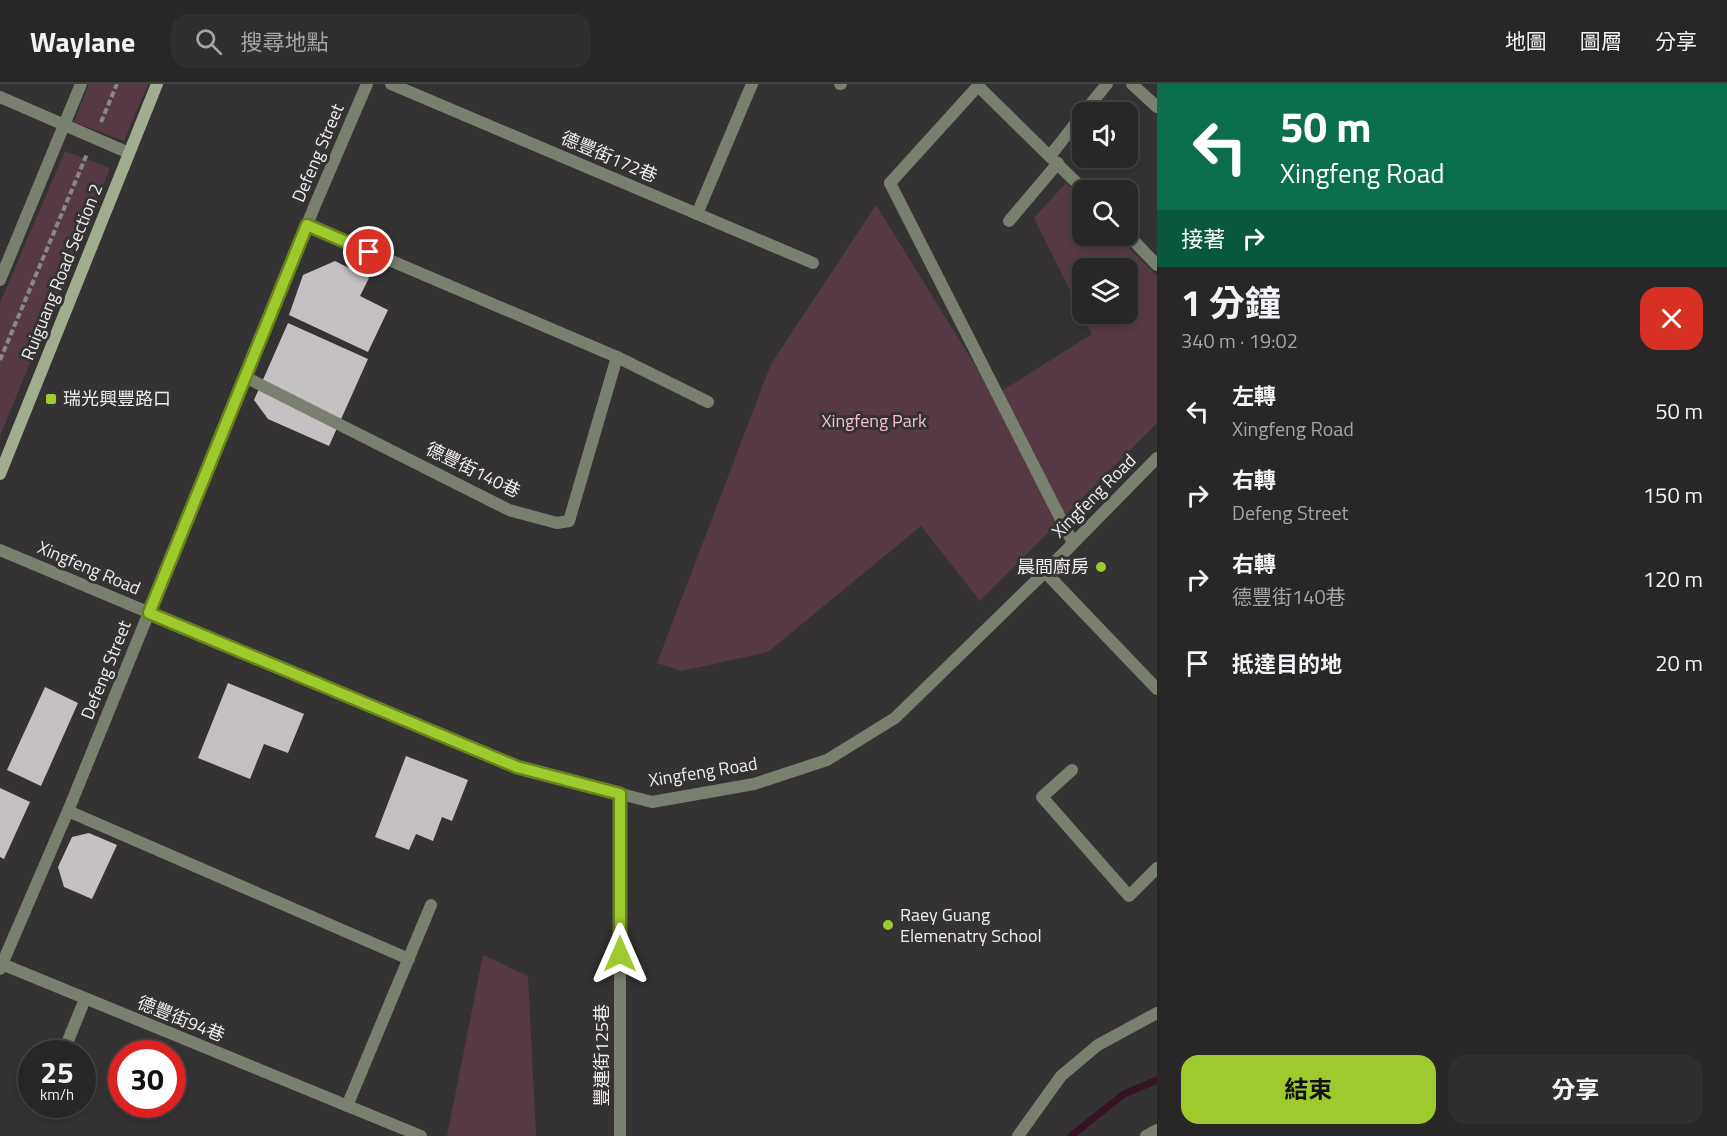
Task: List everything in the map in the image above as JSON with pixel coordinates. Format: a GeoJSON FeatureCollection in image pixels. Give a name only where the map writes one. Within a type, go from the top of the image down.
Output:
{"type":"FeatureCollection","features":[{"type":"Feature","properties":{"kind":"street"},"geometry":{"type":"LineString","coordinates":[[0,280],[81,84]]}},
{"type":"Feature","properties":{"kind":"street","name":"Ruiguang Road Section 2"},"geometry":{"type":"LineString","coordinates":[[0,474],[157,84]]}},
{"type":"Feature","properties":{"kind":"street","name":"Defeng Street"},"geometry":{"type":"LineString","coordinates":[[1,967],[68,812],[307,225],[367,84]]}},
{"type":"Feature","properties":{"kind":"street","name":"德豐街172巷"},"geometry":{"type":"LineString","coordinates":[[391,84],[813,263]]}},
{"type":"Feature","properties":{"kind":"street"},"geometry":{"type":"LineString","coordinates":[[697,214],[752,84]]}},
{"type":"Feature","properties":{"kind":"street"},"geometry":{"type":"LineString","coordinates":[[1093,102],[1107,84]]}},
{"type":"Feature","properties":{"kind":"street"},"geometry":{"type":"LineString","coordinates":[[1132,84],[1157,107]]}},
{"type":"Feature","properties":{"kind":"street"},"geometry":{"type":"LineString","coordinates":[[1073,543],[890,183],[978,86],[1074,180]]}},
{"type":"Feature","properties":{"kind":"street"},"geometry":{"type":"LineString","coordinates":[[0,97],[129,153]]}},
{"type":"Feature","properties":{"kind":"street"},"geometry":{"type":"LineString","coordinates":[[1008,221],[1072,131]]}},
{"type":"Feature","properties":{"kind":"street"},"geometry":{"type":"LineString","coordinates":[[307,225],[617,357],[708,402]]}},
{"type":"Feature","properties":{"kind":"street"},"geometry":{"type":"LineString","coordinates":[[1138,246],[1157,265]]}},
{"type":"Feature","properties":{"kind":"street","name":"德豐街140巷"},"geometry":{"type":"LineString","coordinates":[[245,377],[509,510],[557,523],[569,521],[617,357]]}},
{"type":"Feature","properties":{"kind":"street","name":"Xingfeng Road"},"geometry":{"type":"LineString","coordinates":[[0,550],[517,767],[652,802],[754,784],[827,760],[895,718],[1045,572],[1157,458]]}},
{"type":"Feature","properties":{"kind":"street"},"geometry":{"type":"LineString","coordinates":[[1045,572],[1157,689]]}},
{"type":"Feature","properties":{"kind":"street"},"geometry":{"type":"LineString","coordinates":[[1072,770],[1042,797],[1129,896],[1157,868]]}},
{"type":"Feature","properties":{"kind":"street","name":"豐連街125巷"},"geometry":{"type":"LineString","coordinates":[[620,794],[620,1136]]}},
{"type":"Feature","properties":{"kind":"street"},"geometry":{"type":"LineString","coordinates":[[68,812],[409,959]]}},
{"type":"Feature","properties":{"kind":"street"},"geometry":{"type":"LineString","coordinates":[[347,1106],[431,905]]}},
{"type":"Feature","properties":{"kind":"street","name":"德豐街94巷"},"geometry":{"type":"LineString","coordinates":[[1,967],[421,1136]]}},
{"type":"Feature","properties":{"kind":"street"},"geometry":{"type":"LineString","coordinates":[[68,1040],[85,999]]}},
{"type":"Feature","properties":{"kind":"street"},"geometry":{"type":"LineString","coordinates":[[1017,1136],[1061,1076],[1098,1045],[1157,1013]]}},
{"type":"Feature","properties":{"kind":"street"},"geometry":{"type":"LineString","coordinates":[[1146,1136],[1157,1130]]}},
{"type":"Feature","properties":{"kind":"path"},"geometry":{"type":"LineString","coordinates":[[0,360],[117,84]]}},
{"type":"Feature","properties":{"kind":"green space"},"geometry":{"type":"Polygon","coordinates":[[[89,84],[148,84],[124,141],[74,122],[89,84]]]}},
{"type":"Feature","properties":{"kind":"green space"},"geometry":{"type":"Polygon","coordinates":[[[65,151],[110,168],[0,436],[0,303],[65,151]]]}},
{"type":"Feature","properties":{"kind":"green space","name":"Xingfeng Park"},"geometry":{"type":"Polygon","coordinates":[[[1066,183],[1072,189],[1072,246],[1127,246],[1157,276],[1157,423],[980,601],[921,526],[768,652],[682,671],[657,663],[771,364],[876,205],[994,396],[1092,334],[1087,324],[1138,324],[1138,258],[1072,258],[1072,294],[1034,218],[1066,183]]]}},
{"type":"Feature","properties":{"kind":"green space"},"geometry":{"type":"Polygon","coordinates":[[[483,955],[528,976],[536,1136],[447,1136],[483,955]]]}},
{"type":"Feature","properties":{"kind":"building"},"geometry":{"type":"Polygon","coordinates":[[[335,261],[369,278],[360,296],[388,310],[368,352],[289,315],[303,275],[335,261]]]}},
{"type":"Feature","properties":{"kind":"building"},"geometry":{"type":"Polygon","coordinates":[[[288,323],[368,359],[329,446],[268,419],[254,400],[288,323]]]}},
{"type":"Feature","properties":{"kind":"building"},"geometry":{"type":"Polygon","coordinates":[[[228,683],[304,714],[288,753],[264,744],[250,779],[198,758],[228,683]]]}},
{"type":"Feature","properties":{"kind":"building"},"geometry":{"type":"Polygon","coordinates":[[[45,687],[78,703],[41,786],[7,770],[45,687]]]}},
{"type":"Feature","properties":{"kind":"building"},"geometry":{"type":"Polygon","coordinates":[[[406,756],[468,780],[452,821],[442,817],[433,841],[416,834],[409,850],[375,837],[406,756]]]}},
{"type":"Feature","properties":{"kind":"building"},"geometry":{"type":"Polygon","coordinates":[[[0,788],[30,802],[4,859],[0,857],[0,788]]]}},
{"type":"Feature","properties":{"kind":"building"},"geometry":{"type":"Polygon","coordinates":[[[89,833],[117,845],[92,899],[64,887],[58,867],[72,837],[89,833]]]}},
{"type":"Feature","properties":{"kind":"waterway"},"geometry":{"type":"LineString","coordinates":[[1071,1136],[1124,1094],[1157,1080]]}},
{"type":"Feature","properties":{"kind":"place","name":"瑞光興豐路口"},"geometry":{"type":"Point","coordinates":[51,399]}},
{"type":"Feature","properties":{"kind":"place","name":"晨間廚房"},"geometry":{"type":"Point","coordinates":[1101,567]}},
{"type":"Feature","properties":{"kind":"place","name":"Raey Guang Elemenatry School"},"geometry":{"type":"Point","coordinates":[888,925]}},
{"type":"Feature","properties":{"kind":"route"},"geometry":{"type":"LineString","coordinates":[[369,252],[307,225],[149,613],[517,767],[620,794],[620,954]]}}]}
